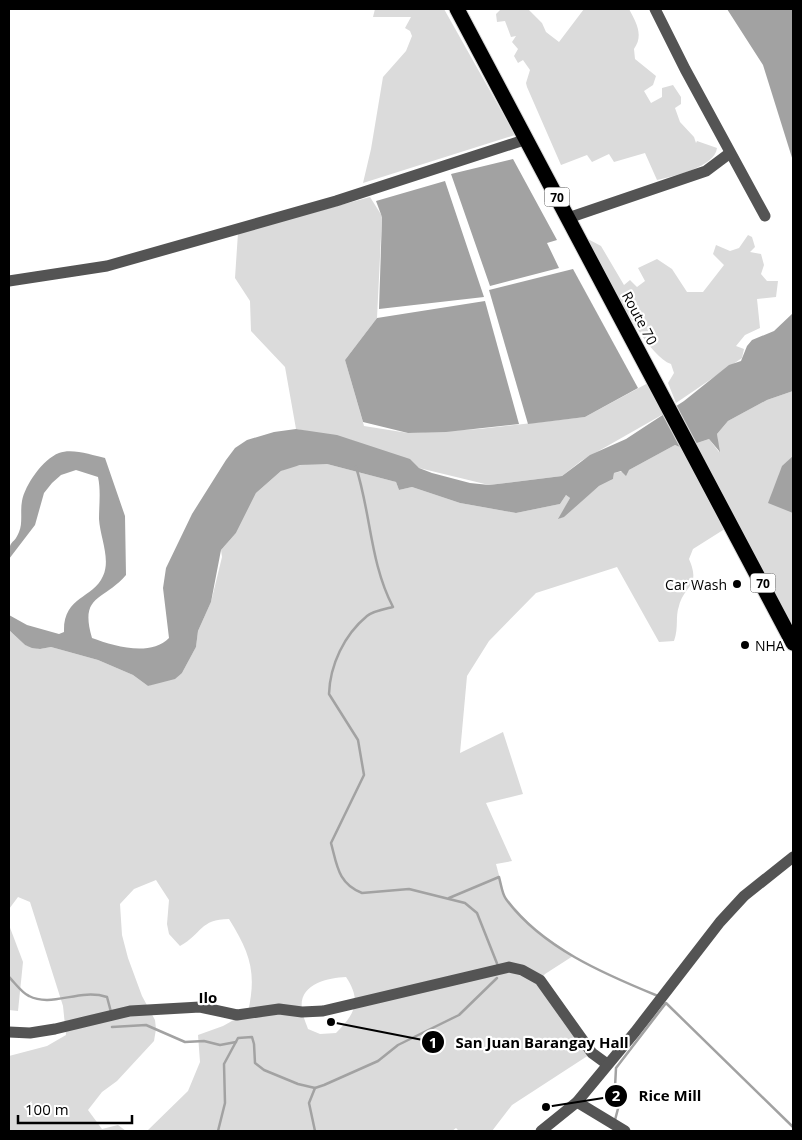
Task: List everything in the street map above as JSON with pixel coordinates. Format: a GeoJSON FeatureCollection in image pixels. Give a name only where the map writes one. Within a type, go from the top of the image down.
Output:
{"type":"FeatureCollection","features":[{"type":"Feature","properties":{"kind":"highway","name":"Route 70"},"geometry":{"type":"LineString","coordinates":[[457,9],[658,385],[793,643]]}},
{"type":"Feature","properties":{"kind":"street"},"geometry":{"type":"LineString","coordinates":[[655,9],[765,216]]}},
{"type":"Feature","properties":{"kind":"street"},"geometry":{"type":"LineString","coordinates":[[9,281],[107,266],[336,201],[527,139]]}},
{"type":"Feature","properties":{"kind":"street"},"geometry":{"type":"LineString","coordinates":[[568,218],[706,171],[730,153]]}},
{"type":"Feature","properties":{"kind":"street"},"geometry":{"type":"LineString","coordinates":[[541,1131],[577,1102],[635,1032],[726,915],[744,896],[793,857]]}},
{"type":"Feature","properties":{"kind":"street"},"geometry":{"type":"LineString","coordinates":[[9,1032],[30,1033],[55,1029],[130,1011],[200,1006],[237,1015],[279,1009],[302,1012],[323,1011],[509,967],[522,970],[540,980],[592,1052],[607,1064]]}},
{"type":"Feature","properties":{"kind":"street"},"geometry":{"type":"LineString","coordinates":[[577,1102],[625,1131]]}},
{"type":"Feature","properties":{"kind":"shaded area"},"geometry":{"type":"Polygon","coordinates":[[[375,9],[444,9],[515,135],[363,183],[371,149],[383,77],[406,51],[412,36],[410,31],[405,28],[411,17],[373,17],[375,9]]]}},
{"type":"Feature","properties":{"kind":"shaded area"},"geometry":{"type":"Polygon","coordinates":[[[501,9],[528,9],[542,23],[546,32],[559,42],[584,9],[629,9],[639,34],[634,49],[635,59],[656,76],[653,85],[644,91],[651,103],[662,97],[662,88],[673,85],[681,97],[681,104],[675,108],[680,122],[694,137],[696,143],[697,141],[717,148],[715,155],[693,170],[657,180],[645,153],[614,162],[609,154],[592,162],[587,155],[561,165],[527,87],[526,83],[530,70],[523,60],[518,63],[514,56],[518,49],[512,42],[516,36],[511,37],[505,21],[497,22],[496,14],[501,9]]]}},
{"type":"Feature","properties":{"kind":"shaded area"},"geometry":{"type":"Polygon","coordinates":[[[727,9],[793,9],[793,161],[763,65],[727,9]]]}},
{"type":"Feature","properties":{"kind":"shaded area"},"geometry":{"type":"Polygon","coordinates":[[[513,159],[557,240],[547,243],[559,268],[490,286],[451,174],[513,159]]]}},
{"type":"Feature","properties":{"kind":"shaded area"},"geometry":{"type":"Polygon","coordinates":[[[445,181],[484,297],[379,309],[382,217],[376,201],[445,181]]]}},
{"type":"Feature","properties":{"kind":"shaded area"},"geometry":{"type":"Polygon","coordinates":[[[370,197],[382,216],[377,318],[345,360],[364,426],[408,433],[479,429],[585,417],[648,383],[667,412],[581,461],[562,476],[489,485],[419,468],[351,440],[296,429],[285,367],[251,331],[250,301],[235,278],[238,233],[370,197]]]}},
{"type":"Feature","properties":{"kind":"shaded area"},"geometry":{"type":"Polygon","coordinates":[[[748,235],[752,237],[755,247],[750,252],[761,254],[764,265],[761,274],[767,281],[778,281],[776,297],[757,299],[760,328],[745,335],[736,346],[744,349],[742,358],[676,403],[668,383],[674,373],[671,364],[654,351],[645,340],[610,282],[603,277],[586,238],[601,246],[624,285],[630,280],[637,287],[645,281],[638,268],[657,259],[672,269],[687,292],[703,292],[724,265],[713,254],[716,245],[730,251],[739,248],[748,235]]]}},
{"type":"Feature","properties":{"kind":"shaded area"},"geometry":{"type":"Polygon","coordinates":[[[573,269],[638,388],[585,417],[528,424],[489,290],[573,269]]]}},
{"type":"Feature","properties":{"kind":"shaded area"},"geometry":{"type":"Polygon","coordinates":[[[485,301],[519,424],[446,432],[408,433],[363,422],[345,360],[377,318],[485,301]]]}},
{"type":"Feature","properties":{"kind":"shaded area"},"geometry":{"type":"Polygon","coordinates":[[[793,313],[793,391],[767,400],[728,421],[717,434],[720,452],[709,439],[682,448],[675,445],[629,470],[626,476],[621,471],[614,473],[613,479],[599,486],[564,517],[558,519],[570,498],[566,495],[560,504],[516,513],[460,503],[412,487],[399,490],[396,482],[327,464],[300,465],[281,471],[256,493],[236,533],[221,550],[211,602],[198,631],[196,647],[182,673],[175,679],[148,686],[133,675],[98,660],[51,647],[32,648],[25,645],[9,630],[9,615],[27,625],[59,634],[64,632],[68,611],[79,599],[98,584],[105,569],[106,555],[99,519],[100,493],[98,477],[76,470],[61,475],[44,493],[35,525],[9,559],[11,545],[17,537],[20,528],[22,501],[27,488],[41,467],[59,453],[70,451],[105,458],[125,516],[126,575],[91,606],[89,624],[92,638],[121,647],[152,647],[161,644],[169,638],[163,588],[166,568],[192,514],[226,460],[235,448],[247,440],[274,432],[296,429],[337,435],[410,459],[419,468],[432,473],[470,483],[489,485],[562,476],[590,455],[626,439],[684,401],[729,365],[741,361],[747,346],[752,340],[774,331],[793,313]]]}},
{"type":"Feature","properties":{"kind":"shaded area"},"geometry":{"type":"Polygon","coordinates":[[[793,391],[793,643],[731,525],[693,549],[689,559],[693,580],[679,606],[674,641],[659,642],[617,567],[536,593],[489,641],[467,676],[460,753],[503,732],[523,794],[486,803],[512,861],[496,864],[505,898],[536,930],[573,956],[545,974],[540,980],[592,1053],[512,1105],[492,1131],[459,1131],[456,1128],[452,1131],[147,1131],[188,1091],[200,1062],[198,1035],[223,1026],[248,1012],[252,985],[247,953],[229,919],[207,924],[180,946],[169,934],[167,924],[169,900],[156,880],[134,889],[120,904],[122,935],[128,958],[142,996],[155,1020],[154,1041],[117,1081],[102,1092],[88,1110],[102,1129],[118,1125],[126,1131],[9,1131],[9,1056],[47,1046],[66,1035],[63,1006],[30,902],[18,897],[9,909],[9,630],[25,645],[40,649],[51,647],[98,660],[133,675],[148,686],[182,673],[196,647],[198,631],[211,602],[222,557],[221,550],[236,533],[256,493],[281,471],[289,467],[313,463],[327,464],[396,482],[399,490],[412,487],[460,503],[516,513],[560,504],[566,495],[570,498],[559,519],[599,486],[613,479],[614,473],[629,470],[675,445],[682,448],[709,439],[719,452],[717,434],[728,421],[767,400],[793,391]],[[346,977],[323,981],[309,988],[302,1001],[302,1013],[308,1029],[320,1034],[336,1033],[348,1020],[354,1007],[354,993],[346,977]]]}},
{"type":"Feature","properties":{"kind":"shaded area"},"geometry":{"type":"Polygon","coordinates":[[[793,456],[793,513],[768,503],[782,466],[793,456]]]}},
{"type":"Feature","properties":{"kind":"shaded area"},"geometry":{"type":"Polygon","coordinates":[[[9,925],[23,962],[18,1011],[9,1010],[9,925]]]}},
{"type":"Feature","properties":{"kind":"waterway"},"geometry":{"type":"LineString","coordinates":[[356,467],[375,556],[385,590],[393,607],[372,613],[359,624],[345,641],[332,672],[329,694],[358,740],[364,775],[331,843],[335,859],[343,879],[354,889],[362,893],[409,889],[465,903],[477,913],[498,966]]}},
{"type":"Feature","properties":{"kind":"waterway"},"geometry":{"type":"LineString","coordinates":[[449,898],[499,877],[506,899],[520,916],[555,945],[595,968],[658,996]]}},
{"type":"Feature","properties":{"kind":"waterway"},"geometry":{"type":"LineString","coordinates":[[9,977],[24,993],[38,999],[47,1000],[86,995],[107,997],[111,1012]]}},
{"type":"Feature","properties":{"kind":"waterway"},"geometry":{"type":"LineString","coordinates":[[218,1131],[225,1103],[224,1064],[238,1038],[252,1037],[255,1063],[264,1070],[298,1084],[315,1088],[378,1061],[398,1045],[459,1015],[497,978]]}},
{"type":"Feature","properties":{"kind":"waterway"},"geometry":{"type":"LineString","coordinates":[[615,1120],[620,1101],[615,1087],[616,1068],[666,1003],[793,1127]]}},
{"type":"Feature","properties":{"kind":"waterway"},"geometry":{"type":"LineString","coordinates":[[112,1027],[146,1025],[185,1042],[204,1041],[220,1045],[236,1042]]}},
{"type":"Feature","properties":{"kind":"waterway"},"geometry":{"type":"LineString","coordinates":[[315,1088],[309,1103],[315,1131]]}},
{"type":"Feature","properties":{"kind":"place","name":"Car Wash"},"geometry":{"type":"Point","coordinates":[737,584]}},
{"type":"Feature","properties":{"kind":"place","name":"NHA"},"geometry":{"type":"Point","coordinates":[745,645]}},
{"type":"Feature","properties":{"kind":"place","name":"San Juan Barangay Hall"},"geometry":{"type":"Point","coordinates":[331,1022]}},
{"type":"Feature","properties":{"kind":"place","name":"Rice Mill"},"geometry":{"type":"Point","coordinates":[546,1107]}},
{"type":"Feature","properties":{"kind":"district","name":"Ilo"},"geometry":{"type":"Point","coordinates":[208,997]}}]}
